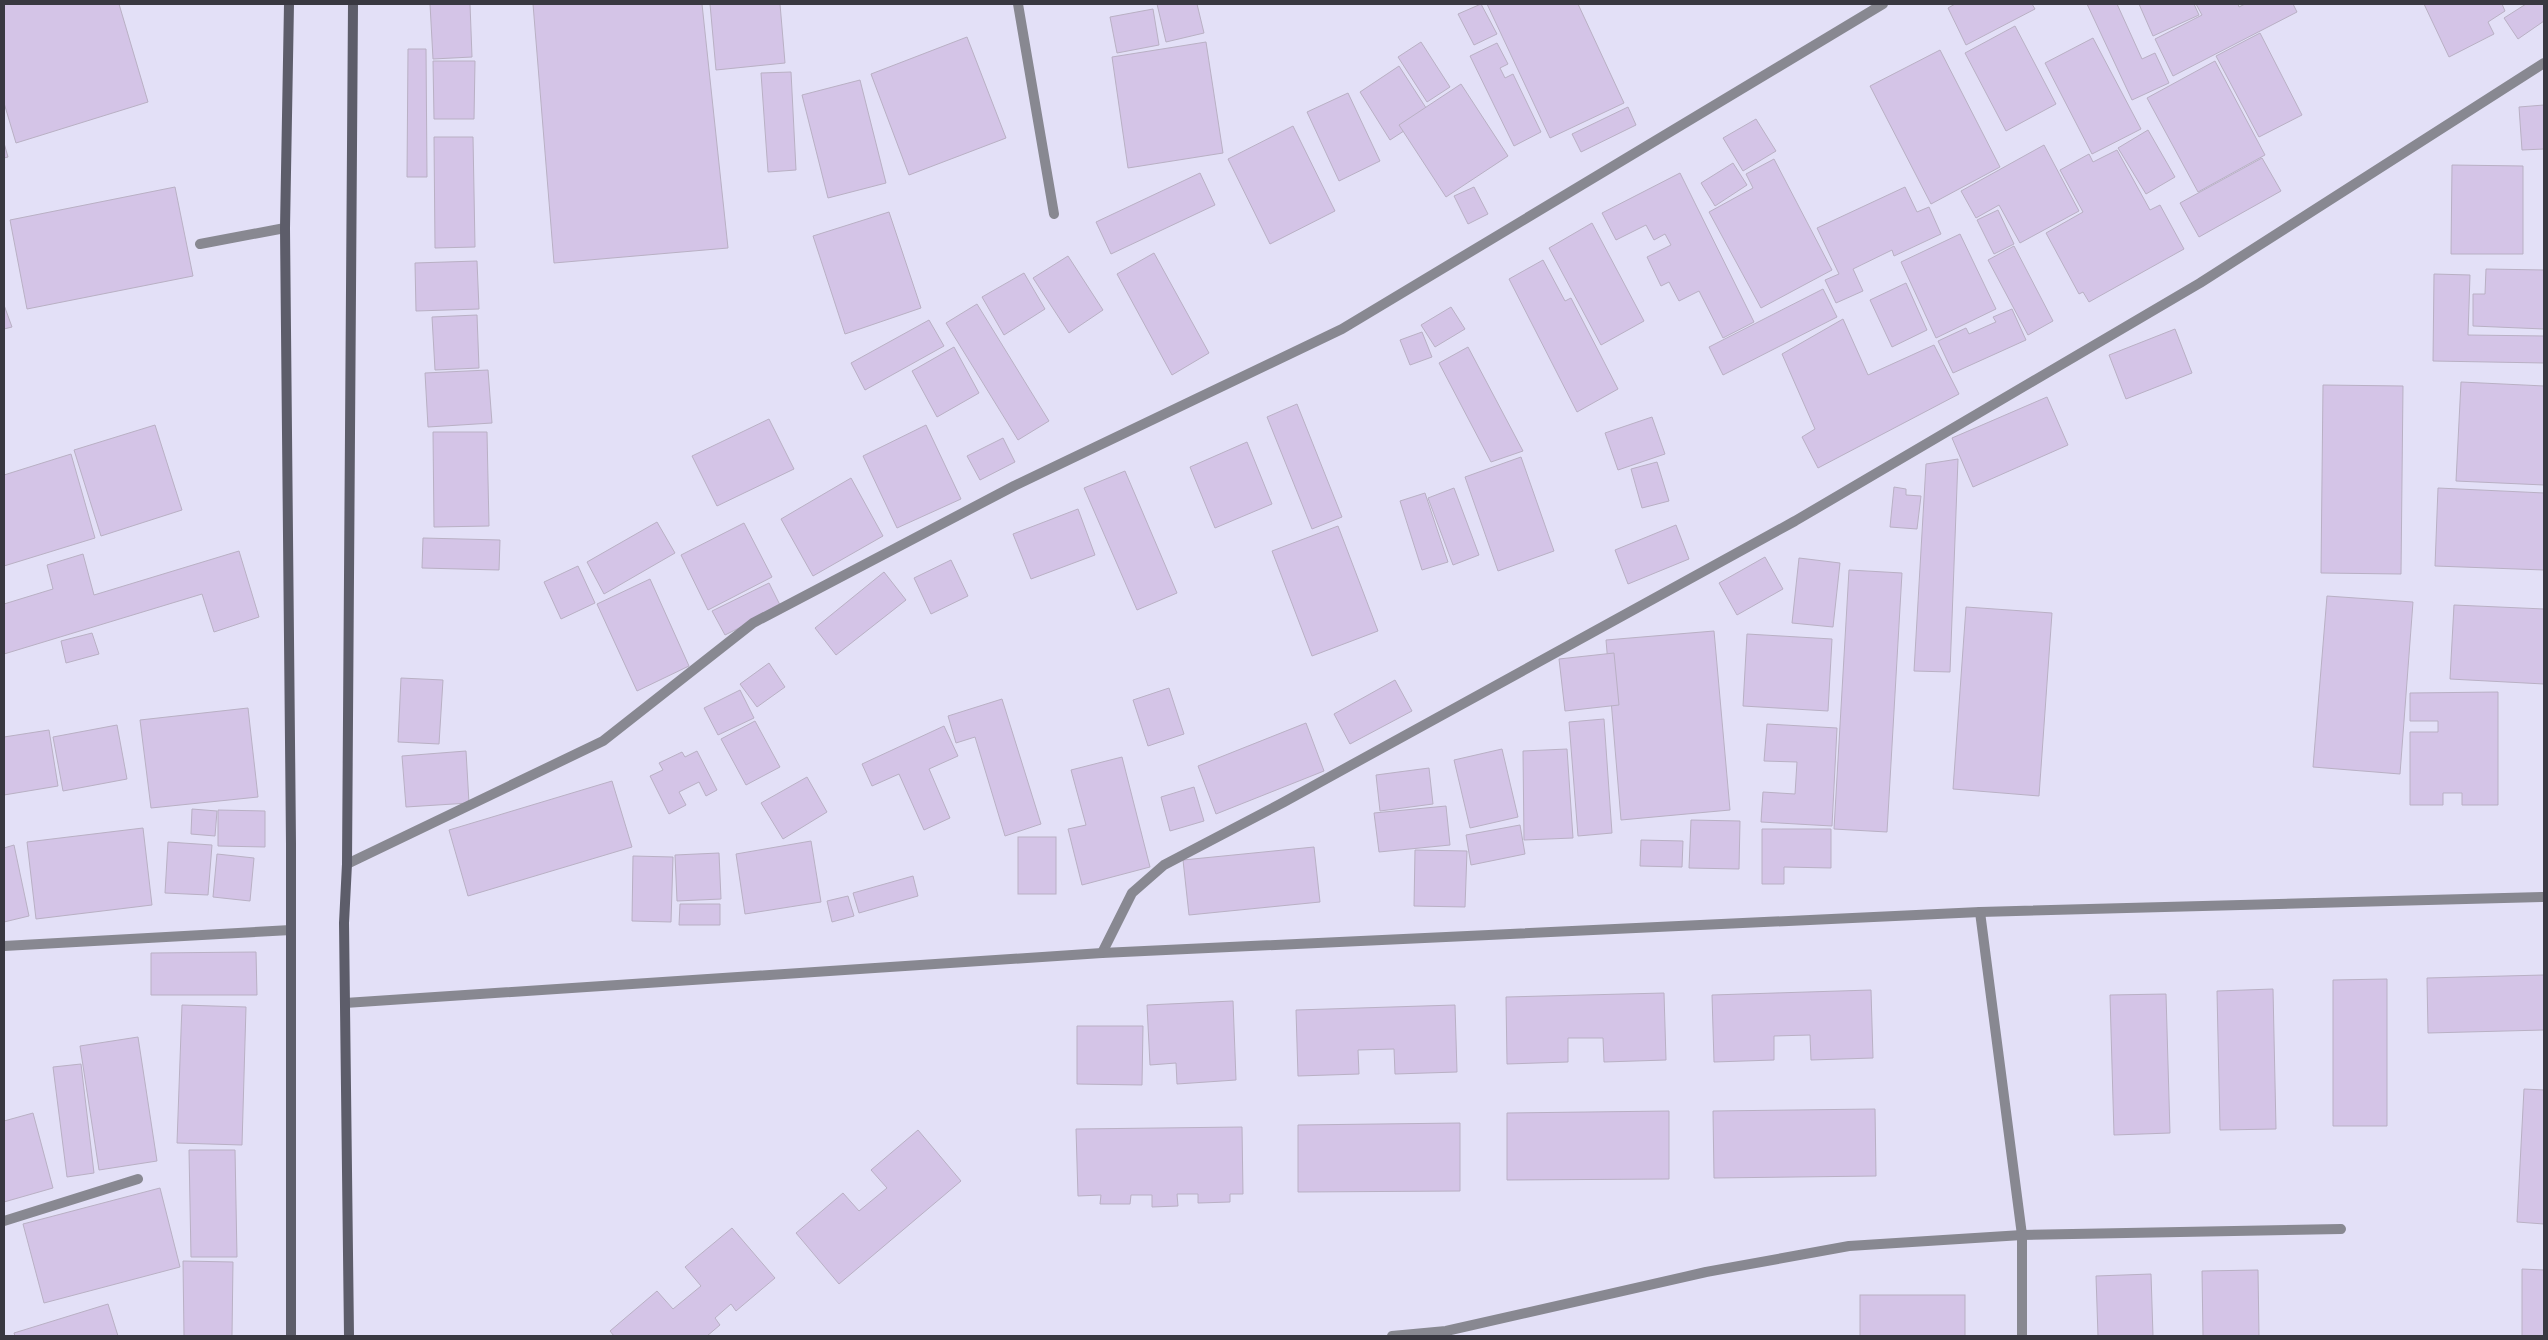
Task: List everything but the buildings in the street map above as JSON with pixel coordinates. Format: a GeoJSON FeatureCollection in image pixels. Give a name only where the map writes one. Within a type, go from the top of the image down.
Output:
{"type":"FeatureCollection","features":[{"type":"Feature","properties":{"kind":"main road"},"geometry":{"type":"LineString","coordinates":[[289,4],[285,228],[291,1336]]}},
{"type":"Feature","properties":{"kind":"main road"},"geometry":{"type":"LineString","coordinates":[[349,1336],[344,924],[347,864],[353,4]]}},
{"type":"Feature","properties":{"kind":"street"},"geometry":{"type":"LineString","coordinates":[[1018,4],[1054,214]]}},
{"type":"Feature","properties":{"kind":"street"},"geometry":{"type":"LineString","coordinates":[[347,864],[602,741],[753,623],[1014,486],[1342,329],[1883,4]]}},
{"type":"Feature","properties":{"kind":"street"},"geometry":{"type":"LineString","coordinates":[[1102,953],[1132,893],[1164,865],[1284,802],[1803,516],[2200,283],[2544,63]]}},
{"type":"Feature","properties":{"kind":"street"},"geometry":{"type":"LineString","coordinates":[[200,244],[285,228]]}},
{"type":"Feature","properties":{"kind":"street"},"geometry":{"type":"LineString","coordinates":[[345,1003],[1102,953],[1980,912],[2544,897]]}},
{"type":"Feature","properties":{"kind":"street"},"geometry":{"type":"LineString","coordinates":[[1980,912],[2022,1235],[2022,1336]]}},
{"type":"Feature","properties":{"kind":"street"},"geometry":{"type":"LineString","coordinates":[[4,946],[290,930]]}},
{"type":"Feature","properties":{"kind":"street"},"geometry":{"type":"LineString","coordinates":[[4,1221],[138,1179]]}},
{"type":"Feature","properties":{"kind":"street"},"geometry":{"type":"LineString","coordinates":[[1392,1336],[1446,1331],[1706,1272],[1849,1246],[2022,1235],[2341,1229]]}}]}
